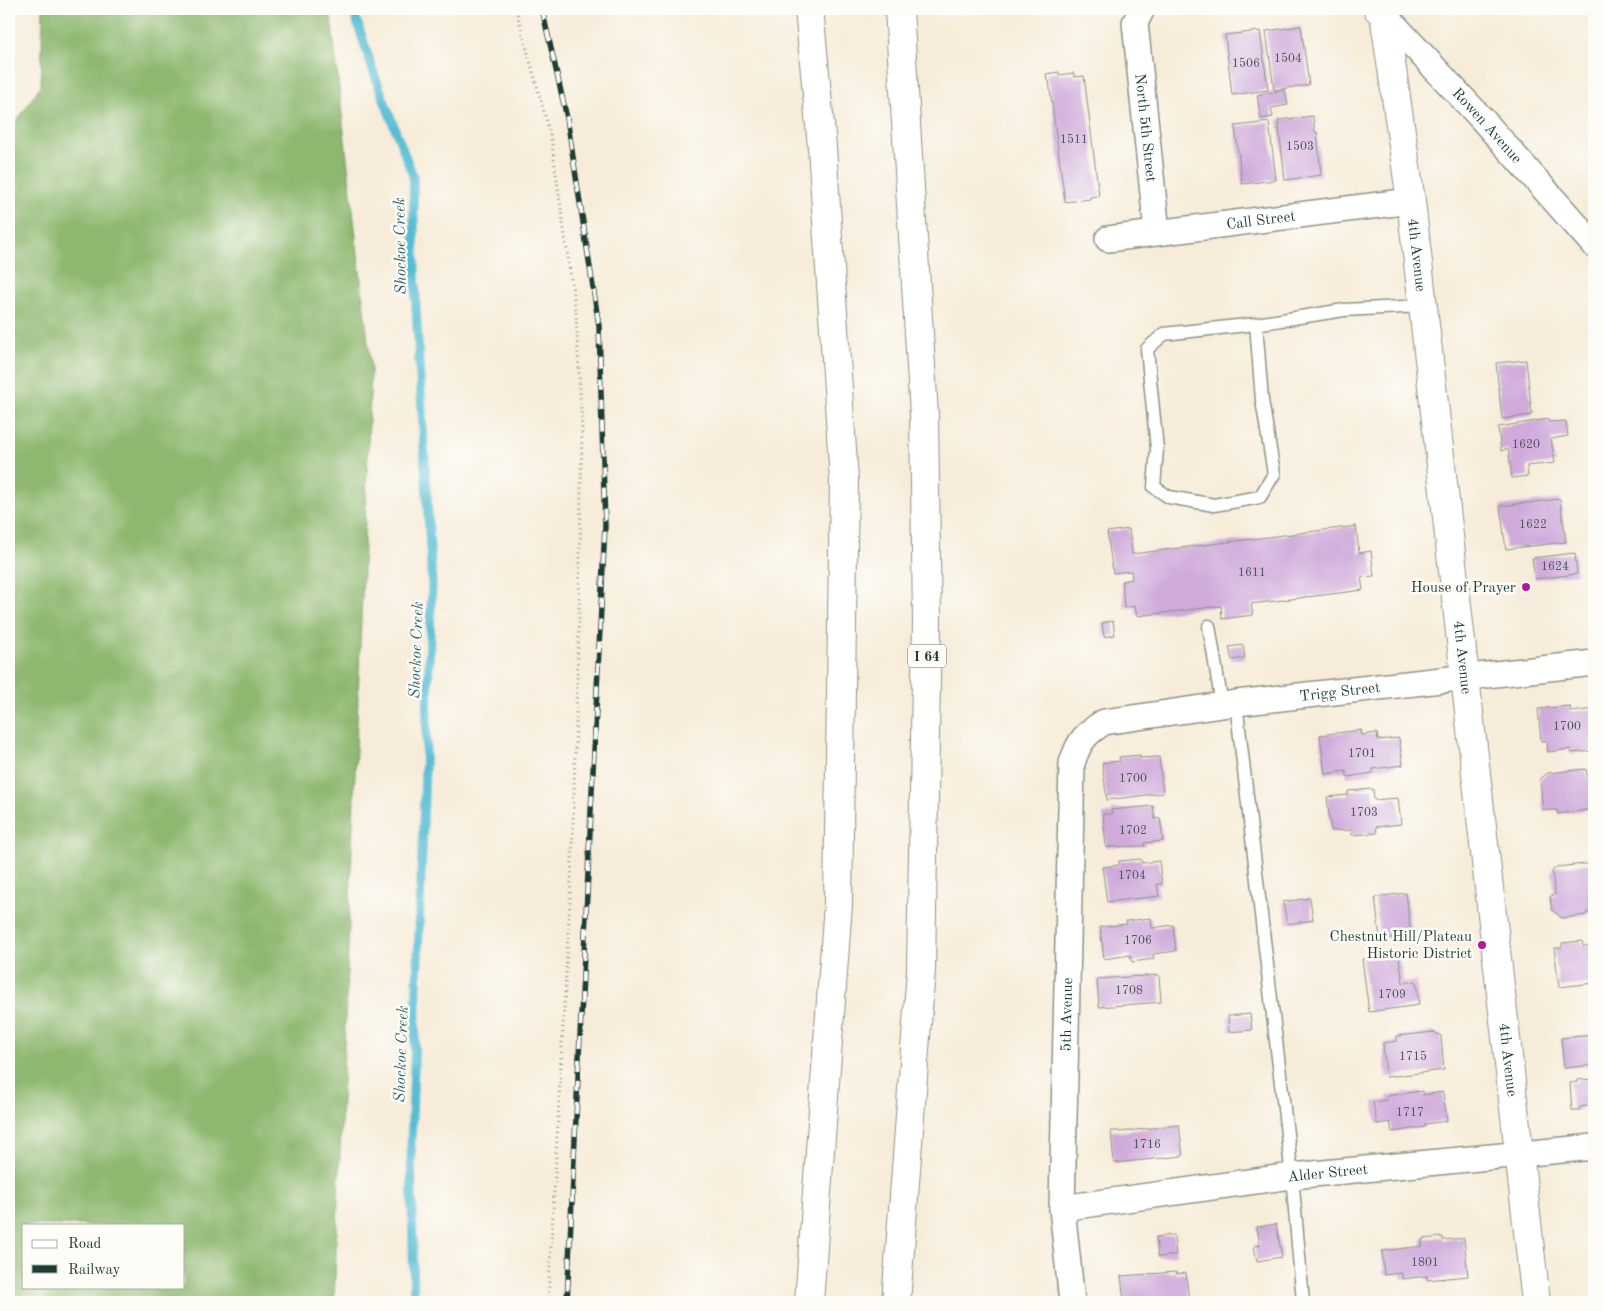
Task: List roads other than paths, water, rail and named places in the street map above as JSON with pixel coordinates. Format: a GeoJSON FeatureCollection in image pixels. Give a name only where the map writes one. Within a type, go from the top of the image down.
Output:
{"type":"FeatureCollection","features":[{"type":"Feature","properties":{"kind":"main road"},"geometry":{"type":"LineString","coordinates":[[809,1302],[838,904],[844,480],[822,147],[810,9]]}},
{"type":"Feature","properties":{"kind":"main road","name":"I 64"},"geometry":{"type":"LineString","coordinates":[[896,1302],[921,970],[927,621],[924,415],[899,9]]}},
{"type":"Feature","properties":{"kind":"main road","name":"4th Avenue"},"geometry":{"type":"LineString","coordinates":[[1381,12],[1412,201],[1536,1302]]}},
{"type":"Feature","properties":{"kind":"street","name":"Rowen Avenue"},"geometry":{"type":"LineString","coordinates":[[1381,12],[1482,119],[1594,245]]}},
{"type":"Feature","properties":{"kind":"street","name":"North 5th Street"},"geometry":{"type":"LineString","coordinates":[[1138,16],[1157,232]]}},
{"type":"Feature","properties":{"kind":"street","name":"Call Street"},"geometry":{"type":"LineString","coordinates":[[1108,239],[1412,201]]}},
{"type":"Feature","properties":{"kind":"street","name":"Trigg Street"},"geometry":{"type":"LineString","coordinates":[[1089,732],[1104,722],[1229,704],[1594,663]]}},
{"type":"Feature","properties":{"kind":"street","name":"5th Avenue"},"geometry":{"type":"LineString","coordinates":[[1072,1302],[1062,1208],[1072,763],[1078,746],[1089,732]]}},
{"type":"Feature","properties":{"kind":"street","name":"Alder Street"},"geometry":{"type":"LineString","coordinates":[[1062,1208],[1292,1176],[1594,1147]]}},
{"type":"Feature","properties":{"kind":"lane"},"geometry":{"type":"LineString","coordinates":[[1256,324],[1262,400],[1274,474],[1260,497],[1214,505],[1169,497],[1154,487],[1157,449],[1147,349],[1164,334],[1256,324],[1344,310],[1423,306]]}},
{"type":"Feature","properties":{"kind":"lane"},"geometry":{"type":"LineString","coordinates":[[1209,626],[1229,704],[1292,1176],[1304,1302]]}},
{"type":"Feature","properties":{"kind":"waterway","name":"Shockoe Creek"},"geometry":{"type":"LineString","coordinates":[[353,9],[373,71],[413,176],[416,308],[432,584],[411,1145],[414,1302]]}},
{"type":"Feature","properties":{"kind":"railway"},"geometry":{"type":"LineString","coordinates":[[542,9],[567,118],[599,326],[605,526],[567,1302]]}},
{"type":"Feature","properties":{"kind":"place","name":"House of Prayer"},"geometry":{"type":"Point","coordinates":[1526,587]}},
{"type":"Feature","properties":{"kind":"place","name":"Chestnut Hill/Plateau Historic District"},"geometry":{"type":"Point","coordinates":[1482,945]}}]}
